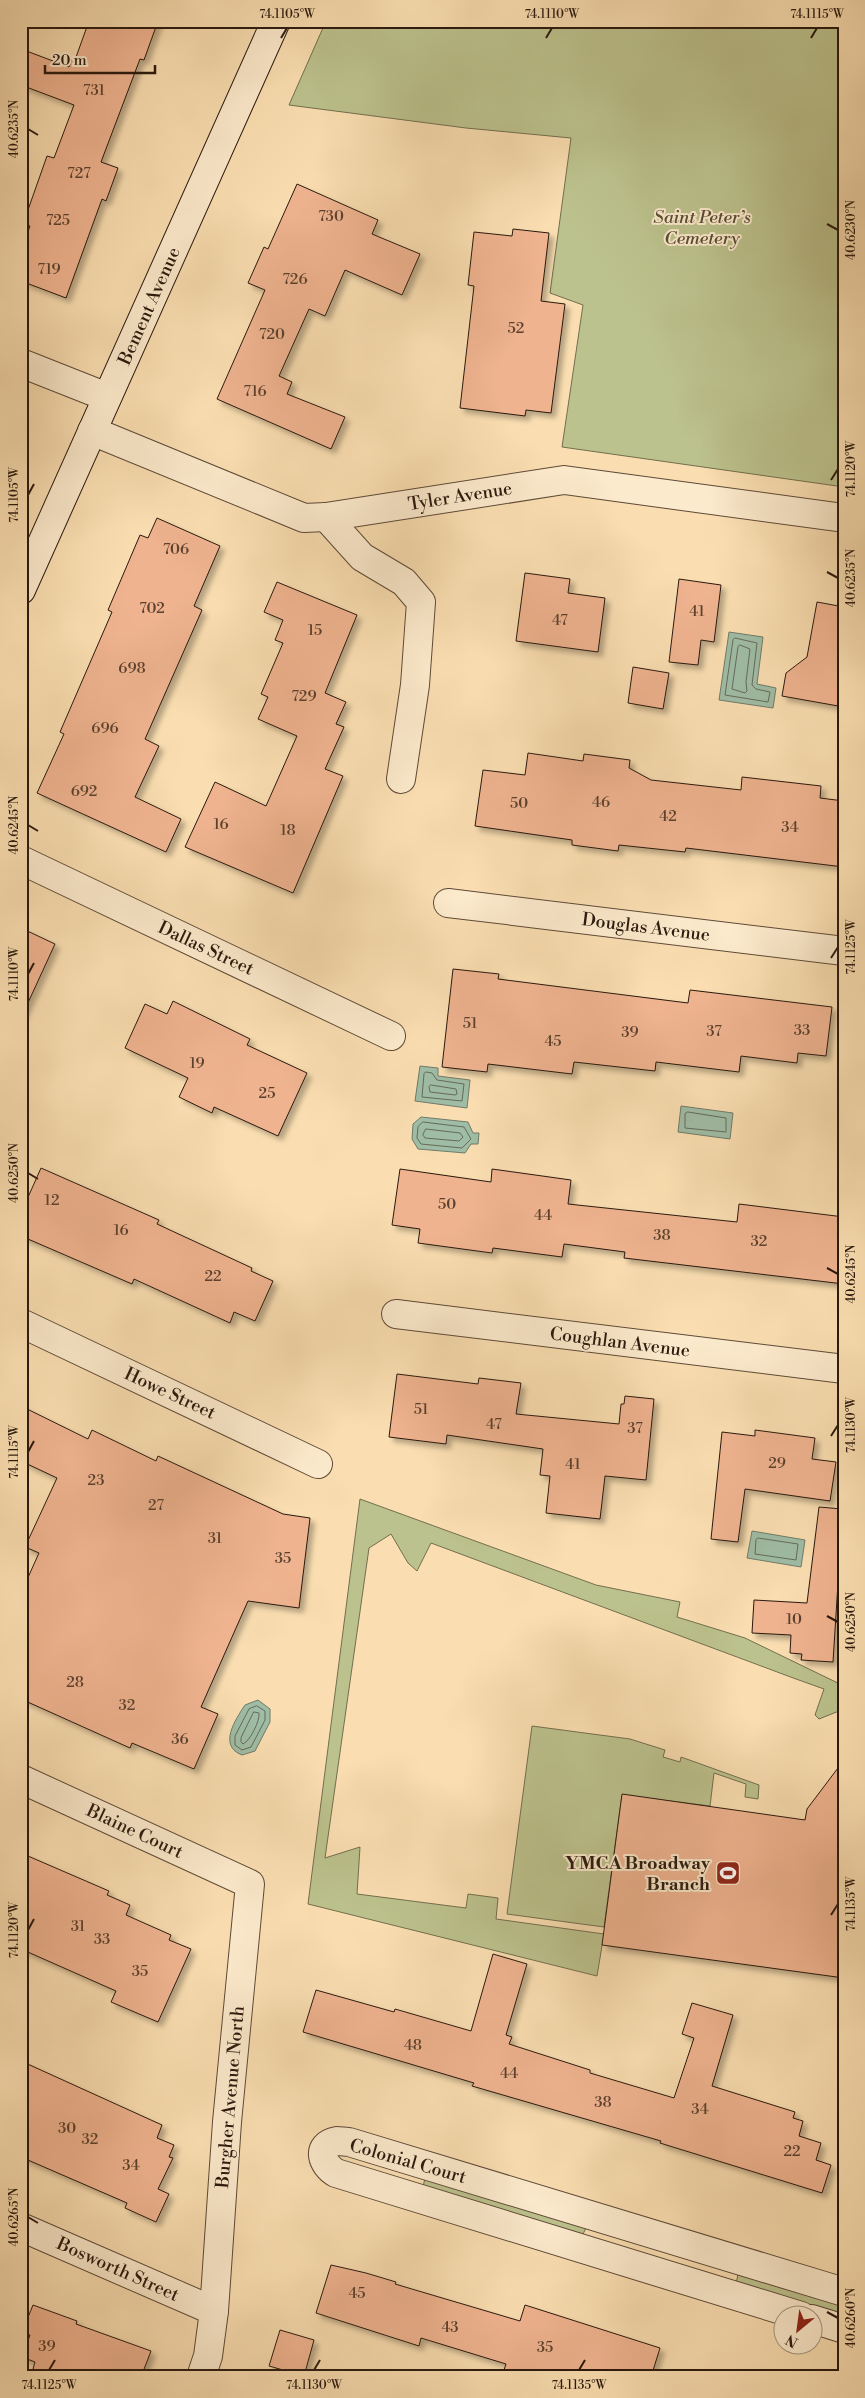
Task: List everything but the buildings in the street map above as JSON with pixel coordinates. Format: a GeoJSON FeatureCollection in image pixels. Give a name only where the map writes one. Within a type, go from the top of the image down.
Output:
{"type":"FeatureCollection","features":[{"type":"Feature","properties":{"kind":"street","name":"Bement Avenue"},"geometry":{"type":"LineString","coordinates":[[21,590],[276,21]]}},
{"type":"Feature","properties":{"kind":"street"},"geometry":{"type":"LineString","coordinates":[[21,363],[108,397]]}},
{"type":"Feature","properties":{"kind":"street","name":"Tyler Avenue"},"geometry":{"type":"LineString","coordinates":[[92,431],[304,518],[326,517],[564,480],[844,518]]}},
{"type":"Feature","properties":{"kind":"street"},"geometry":{"type":"LineString","coordinates":[[326,517],[362,557],[404,582],[421,602],[415,685],[401,779]]}},
{"type":"Feature","properties":{"kind":"street","name":"Dallas Street"},"geometry":{"type":"LineString","coordinates":[[21,860],[391,1036]]}},
{"type":"Feature","properties":{"kind":"street","name":"Douglas Avenue"},"geometry":{"type":"LineString","coordinates":[[448,903],[844,950]]}},
{"type":"Feature","properties":{"kind":"street","name":"Coughlan Avenue"},"geometry":{"type":"LineString","coordinates":[[396,1314],[844,1369]]}},
{"type":"Feature","properties":{"kind":"street","name":"Howe Street"},"geometry":{"type":"LineString","coordinates":[[21,1323],[318,1464]]}},
{"type":"Feature","properties":{"kind":"street","name":"Blaine Court"},"geometry":{"type":"LineString","coordinates":[[21,1779],[250,1884]]}},
{"type":"Feature","properties":{"kind":"street","name":"Burgher Avenue North"},"geometry":{"type":"LineString","coordinates":[[201,2377],[208,2356],[214,2311],[227,2122],[250,1884]]}},
{"type":"Feature","properties":{"kind":"street","name":"Colonial Court"},"geometry":{"type":"LineString","coordinates":[[772,2307],[336,2173],[327,2168],[323,2161],[323,2155],[329,2145],[336,2141],[349,2142],[844,2292]]}},
{"type":"Feature","properties":{"kind":"street","name":"Bosworth Street"},"geometry":{"type":"LineString","coordinates":[[21,2228],[214,2311]]}},
{"type":"Feature","properties":{"kind":"street"},"geometry":{"type":"LineString","coordinates":[[822,2322],[844,2329]]}},
{"type":"Feature","properties":{"kind":"green space","name":"Saint Peter’s Cemetery"},"geometry":{"type":"Polygon","coordinates":[[[326,21],[844,21],[844,487],[562,447],[583,305],[550,293],[571,138],[466,128],[289,105],[326,21]]]}},
{"type":"Feature","properties":{"kind":"green space"},"geometry":{"type":"Polygon","coordinates":[[[360,1499],[596,1585],[680,1602],[677,1617],[745,1638],[844,1686],[844,1709],[819,1719],[815,1715],[824,1689],[431,1543],[417,1571],[408,1563],[391,1534],[369,1548],[325,1858],[360,1847],[357,1894],[466,1908],[468,1894],[498,1898],[496,1919],[604,1934],[597,1976],[308,1904],[360,1499]]]}},
{"type":"Feature","properties":{"kind":"green space"},"geometry":{"type":"Polygon","coordinates":[[[532,1726],[630,1739],[665,1750],[663,1757],[680,1762],[681,1757],[759,1785],[758,1799],[745,1797],[746,1784],[714,1773],[710,1806],[622,1795],[604,1927],[507,1914],[532,1726]]]}},
{"type":"Feature","properties":{"kind":"green space"},"geometry":{"type":"Polygon","coordinates":[[[425,2178],[586,2228],[582,2236],[423,2187],[425,2178]]]}},
{"type":"Feature","properties":{"kind":"green space"},"geometry":{"type":"Polygon","coordinates":[[[741,2273],[844,2303],[844,2320],[822,2313],[822,2306],[802,2306],[736,2284],[738,2274],[741,2273]]]}},
{"type":"Feature","properties":{"kind":"water"},"geometry":{"type":"Polygon","coordinates":[[[729,632],[763,637],[757,684],[776,688],[773,708],[719,700],[729,632]]]}},
{"type":"Feature","properties":{"kind":"water"},"geometry":{"type":"Polygon","coordinates":[[[420,1066],[438,1068],[438,1076],[470,1080],[467,1108],[415,1101],[420,1066]]]}},
{"type":"Feature","properties":{"kind":"water"},"geometry":{"type":"Polygon","coordinates":[[[681,1106],[733,1113],[730,1139],[678,1132],[681,1106]]]}},
{"type":"Feature","properties":{"kind":"water"},"geometry":{"type":"Polygon","coordinates":[[[421,1117],[468,1122],[473,1133],[479,1133],[478,1144],[471,1144],[465,1153],[418,1149],[412,1139],[413,1124],[421,1117]]]}},
{"type":"Feature","properties":{"kind":"water"},"geometry":{"type":"Polygon","coordinates":[[[752,1531],[805,1540],[801,1567],[747,1558],[752,1531]]]}},
{"type":"Feature","properties":{"kind":"water"},"geometry":{"type":"Polygon","coordinates":[[[258,1700],[270,1709],[270,1722],[255,1751],[242,1755],[231,1746],[230,1739],[233,1725],[245,1705],[258,1700]]]}},
{"type":"Feature","properties":{"kind":"place","name":"YMCA Broadway Branch"},"geometry":{"type":"Point","coordinates":[728,1873]}}]}
